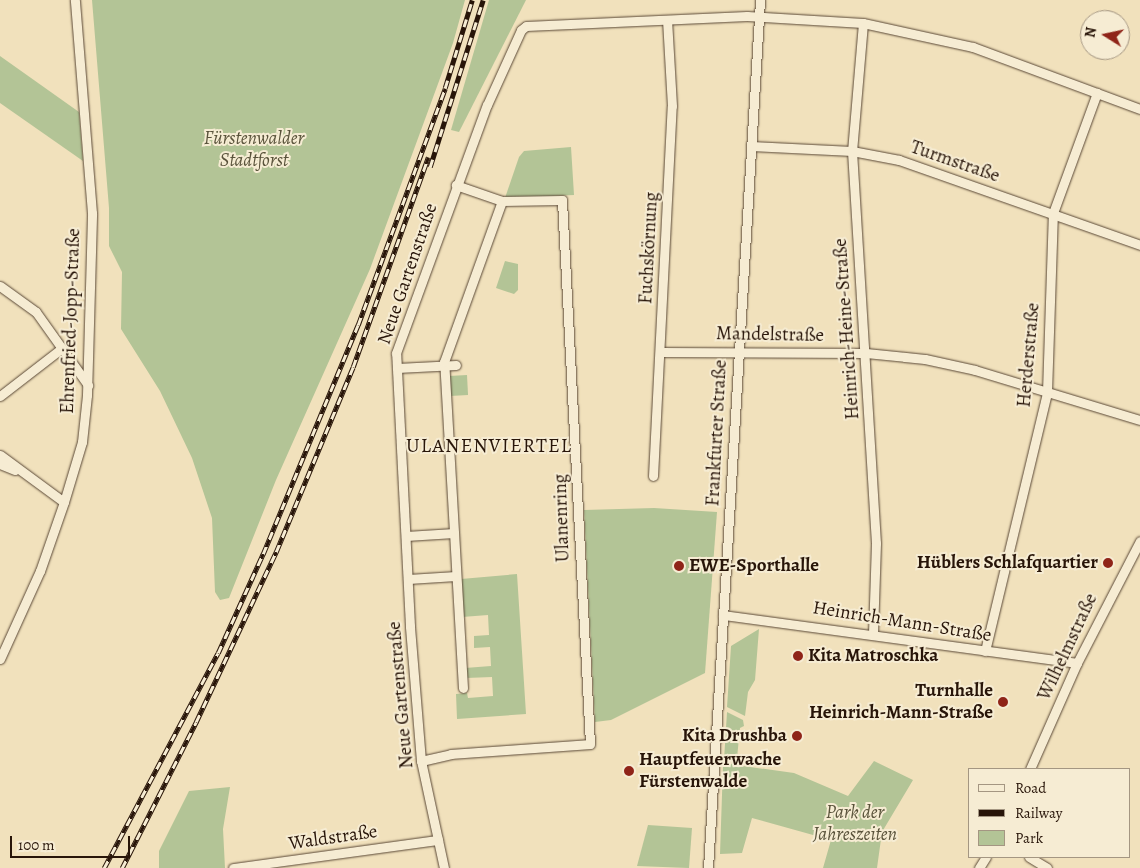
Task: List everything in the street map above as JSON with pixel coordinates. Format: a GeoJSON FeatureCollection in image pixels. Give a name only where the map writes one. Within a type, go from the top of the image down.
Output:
{"type":"FeatureCollection","features":[{"type":"Feature","properties":{"kind":"street","name":"Ehrenfried-Jopp-Straße"},"geometry":{"type":"LineString","coordinates":[[0,659],[40,571],[82,442],[88,385],[92,213],[75,0]]}},
{"type":"Feature","properties":{"kind":"street","name":"Frankfurter Straße"},"geometry":{"type":"LineString","coordinates":[[708,868],[760,0]]}},
{"type":"Feature","properties":{"kind":"street","name":"Neue Gartenstraße"},"geometry":{"type":"LineString","coordinates":[[444,868],[422,761],[408,578],[396,353],[456,185],[487,105],[524,28],[758,16],[863,23],[919,33],[973,47],[1140,109]]}},
{"type":"Feature","properties":{"kind":"street","name":"Fuchskörnung"},"geometry":{"type":"LineString","coordinates":[[653,476],[672,106],[667,20]]}},
{"type":"Feature","properties":{"kind":"street","name":"Heinrich-Heine-Straße"},"geometry":{"type":"LineString","coordinates":[[863,23],[852,151],[866,353],[876,543],[873,634]]}},
{"type":"Feature","properties":{"kind":"street","name":"Herderstraße"},"geometry":{"type":"LineString","coordinates":[[985,651],[1047,392],[1054,213],[1097,93]]}},
{"type":"Feature","properties":{"kind":"street","name":"Turmstraße"},"geometry":{"type":"LineString","coordinates":[[751,146],[852,151],[899,160],[1054,213],[1140,245]]}},
{"type":"Feature","properties":{"kind":"street","name":"Ulanenring"},"geometry":{"type":"LineString","coordinates":[[422,761],[451,754],[590,744],[562,200],[502,201],[456,185]]}},
{"type":"Feature","properties":{"kind":"street"},"geometry":{"type":"LineString","coordinates":[[463,688],[444,365],[502,201]]}},
{"type":"Feature","properties":{"kind":"street"},"geometry":{"type":"LineString","coordinates":[[0,286],[36,312],[88,385]]}},
{"type":"Feature","properties":{"kind":"street"},"geometry":{"type":"LineString","coordinates":[[0,396],[62,348]]}},
{"type":"Feature","properties":{"kind":"street","name":"Mandelstraße"},"geometry":{"type":"LineString","coordinates":[[660,352],[866,353],[925,359],[1047,392],[1140,420]]}},
{"type":"Feature","properties":{"kind":"street"},"geometry":{"type":"LineString","coordinates":[[396,368],[456,365]]}},
{"type":"Feature","properties":{"kind":"street"},"geometry":{"type":"LineString","coordinates":[[0,456],[16,470],[64,502]]}},
{"type":"Feature","properties":{"kind":"street"},"geometry":{"type":"LineString","coordinates":[[0,464],[16,470]]}},
{"type":"Feature","properties":{"kind":"street"},"geometry":{"type":"LineString","coordinates":[[406,536],[454,533]]}},
{"type":"Feature","properties":{"kind":"street","name":"Wilhelmstraße"},"geometry":{"type":"LineString","coordinates":[[1030,768],[1077,663],[1140,541]]}},
{"type":"Feature","properties":{"kind":"street"},"geometry":{"type":"LineString","coordinates":[[408,578],[456,576]]}},
{"type":"Feature","properties":{"kind":"street","name":"Heinrich-Mann-Straße"},"geometry":{"type":"LineString","coordinates":[[723,615],[1077,663]]}},
{"type":"Feature","properties":{"kind":"street","name":"Waldstraße"},"geometry":{"type":"LineString","coordinates":[[233,868],[438,840]]}},
{"type":"Feature","properties":{"kind":"street"},"geometry":{"type":"LineString","coordinates":[[1031,858],[1047,868]]}},
{"type":"Feature","properties":{"kind":"green space","name":"Fürstenwalder Stadtforst"},"geometry":{"type":"Polygon","coordinates":[[[92,0],[465,0],[453,43],[370,269],[276,480],[229,598],[220,600],[215,592],[212,518],[192,458],[160,391],[121,329],[122,272],[109,246],[109,208],[92,0]]]}},
{"type":"Feature","properties":{"kind":"green space"},"geometry":{"type":"Polygon","coordinates":[[[489,0],[526,0],[459,132],[451,130],[489,0]]]}},
{"type":"Feature","properties":{"kind":"green space"},"geometry":{"type":"Polygon","coordinates":[[[0,56],[79,112],[83,161],[0,103],[0,56]]]}},
{"type":"Feature","properties":{"kind":"green space"},"geometry":{"type":"Polygon","coordinates":[[[571,147],[574,195],[505,198],[519,157],[524,151],[571,147]]]}},
{"type":"Feature","properties":{"kind":"green space"},"geometry":{"type":"Polygon","coordinates":[[[505,261],[518,264],[518,290],[514,294],[496,288],[505,261]]]}},
{"type":"Feature","properties":{"kind":"green space"},"geometry":{"type":"Polygon","coordinates":[[[467,375],[468,395],[450,396],[449,376],[467,375]]]}},
{"type":"Feature","properties":{"kind":"green space"},"geometry":{"type":"Polygon","coordinates":[[[654,508],[717,512],[705,673],[611,720],[595,722],[584,510],[654,508]]]}},
{"type":"Feature","properties":{"kind":"green space"},"geometry":{"type":"Polygon","coordinates":[[[517,574],[526,714],[457,719],[456,694],[467,693],[468,698],[493,696],[492,677],[466,678],[465,668],[491,666],[490,647],[474,648],[474,636],[489,635],[488,615],[462,617],[461,579],[517,574]]]}},
{"type":"Feature","properties":{"kind":"green space"},"geometry":{"type":"Polygon","coordinates":[[[759,629],[755,680],[748,692],[745,716],[727,707],[731,646],[759,629]]]}},
{"type":"Feature","properties":{"kind":"green space"},"geometry":{"type":"Polygon","coordinates":[[[727,712],[743,720],[744,726],[740,728],[737,758],[724,760],[727,712]]]}},
{"type":"Feature","properties":{"kind":"green space","name":"Park der Jahreszeiten"},"geometry":{"type":"Polygon","coordinates":[[[874,761],[913,780],[882,832],[877,868],[823,868],[831,840],[752,818],[742,853],[720,854],[723,765],[743,762],[743,766],[794,773],[848,796],[874,761]]]}},
{"type":"Feature","properties":{"kind":"green space"},"geometry":{"type":"Polygon","coordinates":[[[230,787],[223,829],[225,868],[159,868],[159,851],[189,791],[230,787]]]}},
{"type":"Feature","properties":{"kind":"green space"},"geometry":{"type":"Polygon","coordinates":[[[648,825],[692,828],[689,868],[637,866],[648,825]]]}},
{"type":"Feature","properties":{"kind":"railway"},"geometry":{"type":"LineString","coordinates":[[104,868],[218,653],[263,554],[358,325],[445,88],[472,0]]}},
{"type":"Feature","properties":{"kind":"railway"},"geometry":{"type":"LineString","coordinates":[[430,167],[483,0]]}},
{"type":"Feature","properties":{"kind":"railway"},"geometry":{"type":"LineString","coordinates":[[122,868],[196,722],[276,552],[353,367],[428,157]]}},
{"type":"Feature","properties":{"kind":"place","name":"Hüblers Schlafquartier"},"geometry":{"type":"Point","coordinates":[1108,563]}},
{"type":"Feature","properties":{"kind":"place","name":"EWE-Sporthalle"},"geometry":{"type":"Point","coordinates":[679,566]}},
{"type":"Feature","properties":{"kind":"place","name":"Kita Matroschka"},"geometry":{"type":"Point","coordinates":[798,656]}},
{"type":"Feature","properties":{"kind":"place","name":"Turnhalle Heinrich-Mann-Straße"},"geometry":{"type":"Point","coordinates":[1003,702]}},
{"type":"Feature","properties":{"kind":"place","name":"Kita Drushba"},"geometry":{"type":"Point","coordinates":[797,736]}},
{"type":"Feature","properties":{"kind":"place","name":"Hauptfeuerwache Fürstenwalde"},"geometry":{"type":"Point","coordinates":[629,771]}},
{"type":"Feature","properties":{"kind":"district","name":"ULANENVIERTEL"},"geometry":{"type":"Point","coordinates":[489,445]}}]}
